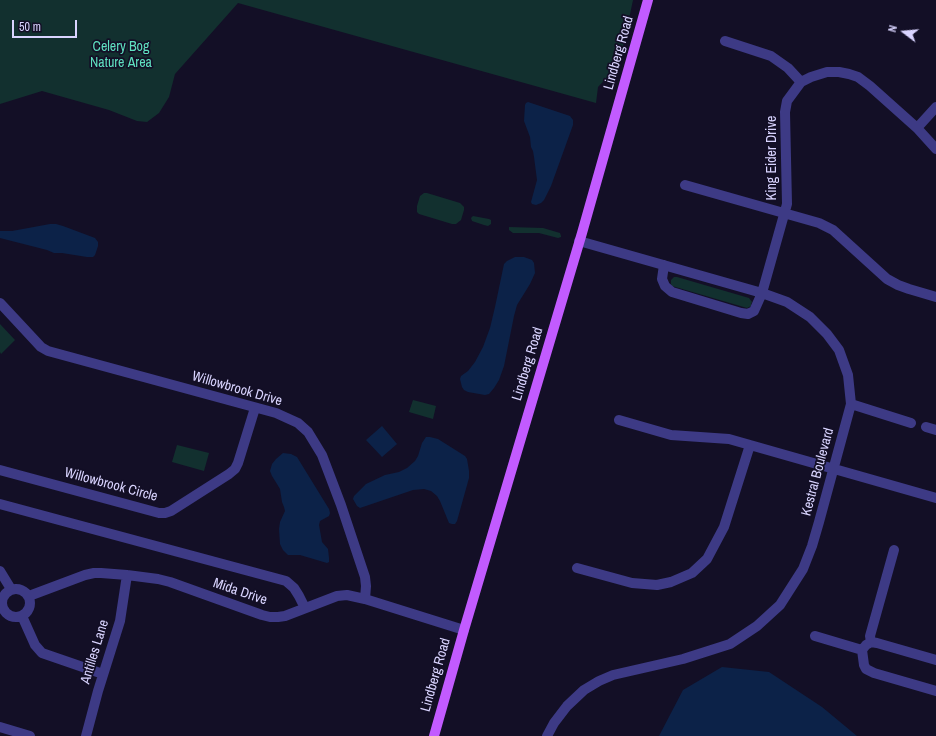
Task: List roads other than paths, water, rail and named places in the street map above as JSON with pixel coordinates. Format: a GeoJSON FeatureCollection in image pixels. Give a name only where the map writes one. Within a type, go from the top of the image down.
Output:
{"type":"FeatureCollection","features":[{"type":"Feature","properties":{"kind":"main road","name":"Lindberg Road"},"geometry":{"type":"LineString","coordinates":[[434,736],[648,0]]}},
{"type":"Feature","properties":{"kind":"street"},"geometry":{"type":"LineString","coordinates":[[725,41],[771,56],[788,68],[801,82],[827,72],[839,72],[858,77],[917,128],[936,149]]}},
{"type":"Feature","properties":{"kind":"street","name":"King Eider Drive"},"geometry":{"type":"LineString","coordinates":[[664,265],[662,279],[665,286],[672,292],[741,313],[748,314],[754,311],[762,293],[787,204],[785,112],[787,102],[801,82]]}},
{"type":"Feature","properties":{"kind":"street"},"geometry":{"type":"LineString","coordinates":[[917,128],[936,107]]}},
{"type":"Feature","properties":{"kind":"street"},"geometry":{"type":"LineString","coordinates":[[684,185],[784,213]]}},
{"type":"Feature","properties":{"kind":"street","name":"King Eider Drive"},"geometry":{"type":"LineString","coordinates":[[784,213],[819,223],[833,230],[887,279],[909,290],[936,297]]}},
{"type":"Feature","properties":{"kind":"street","name":"Kestral Boulevard"},"geometry":{"type":"LineString","coordinates":[[547,736],[554,723],[567,706],[584,690],[599,681],[612,676],[683,659],[730,644],[757,626],[780,605],[803,569],[812,546],[850,404],[848,375],[839,350],[827,334],[810,317],[787,302],[762,293],[579,241]]}},
{"type":"Feature","properties":{"kind":"street","name":"Willowbrook Drive"},"geometry":{"type":"LineString","coordinates":[[0,303],[41,347],[48,351],[276,413],[298,423],[308,432],[322,455],[341,505],[365,577],[365,599]]}},
{"type":"Feature","properties":{"kind":"street"},"geometry":{"type":"LineString","coordinates":[[850,404],[911,423]]}},
{"type":"Feature","properties":{"kind":"street","name":"Willowbrook Circle"},"geometry":{"type":"LineString","coordinates":[[0,470],[165,514],[230,474],[238,463],[255,408]]}},
{"type":"Feature","properties":{"kind":"street"},"geometry":{"type":"LineString","coordinates":[[619,420],[671,436],[729,439],[936,498]]}},
{"type":"Feature","properties":{"kind":"street"},"geometry":{"type":"LineString","coordinates":[[577,568],[632,583],[657,585],[671,582],[692,573],[707,559],[724,527],[750,445]]}},
{"type":"Feature","properties":{"kind":"street"},"geometry":{"type":"LineString","coordinates":[[0,504],[286,581],[294,588],[305,608]]}},
{"type":"Feature","properties":{"kind":"street"},"geometry":{"type":"LineString","coordinates":[[871,642],[870,636],[894,550]]}},
{"type":"Feature","properties":{"kind":"street"},"geometry":{"type":"LineString","coordinates":[[0,571],[11,590]]}},
{"type":"Feature","properties":{"kind":"street","name":"Mida Drive"},"geometry":{"type":"LineString","coordinates":[[28,596],[94,573],[127,575],[170,582],[270,617],[285,616],[337,596],[347,595],[365,599],[464,630]]}},
{"type":"Feature","properties":{"kind":"street","name":"Antilles Lane"},"geometry":{"type":"LineString","coordinates":[[86,736],[103,674],[120,621],[127,575]]}},
{"type":"Feature","properties":{"kind":"street"},"geometry":{"type":"LineString","coordinates":[[19,589],[28,596],[30,601],[29,610],[26,614],[14,617],[9,616],[2,611],[2,600],[7,592],[19,589]]}},
{"type":"Feature","properties":{"kind":"street"},"geometry":{"type":"LineString","coordinates":[[22,616],[35,645],[42,653],[103,674]]}},
{"type":"Feature","properties":{"kind":"street"},"geometry":{"type":"LineString","coordinates":[[815,636],[862,650]]}},
{"type":"Feature","properties":{"kind":"street"},"geometry":{"type":"LineString","coordinates":[[936,660],[871,642],[862,650],[866,669],[874,673],[936,691]]}},
{"type":"Feature","properties":{"kind":"street"},"geometry":{"type":"LineString","coordinates":[[0,727],[30,736]]}},
{"type":"Feature","properties":{"kind":"water"},"geometry":{"type":"Polygon","coordinates":[[[528,102],[570,116],[573,120],[573,125],[551,186],[544,200],[536,205],[532,204],[531,202],[537,180],[534,157],[530,137],[524,121],[525,105],[528,102]]]}},
{"type":"Feature","properties":{"kind":"water"},"geometry":{"type":"Polygon","coordinates":[[[50,224],[63,226],[95,238],[98,242],[98,246],[95,255],[93,257],[87,257],[54,253],[0,238],[0,231],[12,231],[50,224]]]}},
{"type":"Feature","properties":{"kind":"water"},"geometry":{"type":"Polygon","coordinates":[[[515,257],[524,257],[532,260],[534,263],[535,273],[517,305],[504,366],[499,380],[489,394],[485,395],[468,392],[462,387],[460,379],[461,376],[468,371],[475,362],[483,347],[490,328],[504,264],[515,257]]]}},
{"type":"Feature","properties":{"kind":"water"},"geometry":{"type":"Polygon","coordinates":[[[382,426],[397,444],[382,457],[366,440],[382,426]]]}},
{"type":"Feature","properties":{"kind":"water"},"geometry":{"type":"Polygon","coordinates":[[[426,437],[438,439],[465,456],[467,459],[469,478],[455,524],[449,523],[437,496],[431,491],[424,489],[413,490],[360,508],[357,506],[353,499],[354,496],[366,484],[385,475],[399,472],[407,468],[415,461],[426,437]]]}},
{"type":"Feature","properties":{"kind":"water"},"geometry":{"type":"Polygon","coordinates":[[[283,453],[291,454],[297,457],[329,509],[329,516],[320,521],[319,525],[322,542],[328,549],[329,562],[327,563],[300,555],[288,555],[280,544],[280,522],[285,511],[280,489],[270,471],[272,464],[283,453]]]}},
{"type":"Feature","properties":{"kind":"water"},"geometry":{"type":"Polygon","coordinates":[[[722,667],[769,672],[822,707],[857,736],[659,736],[683,690],[722,667]]]}},
{"type":"Feature","properties":{"kind":"park label","name":"Celery Bog Nature Area"},"geometry":{"type":"Point","coordinates":[121,56]}}]}
